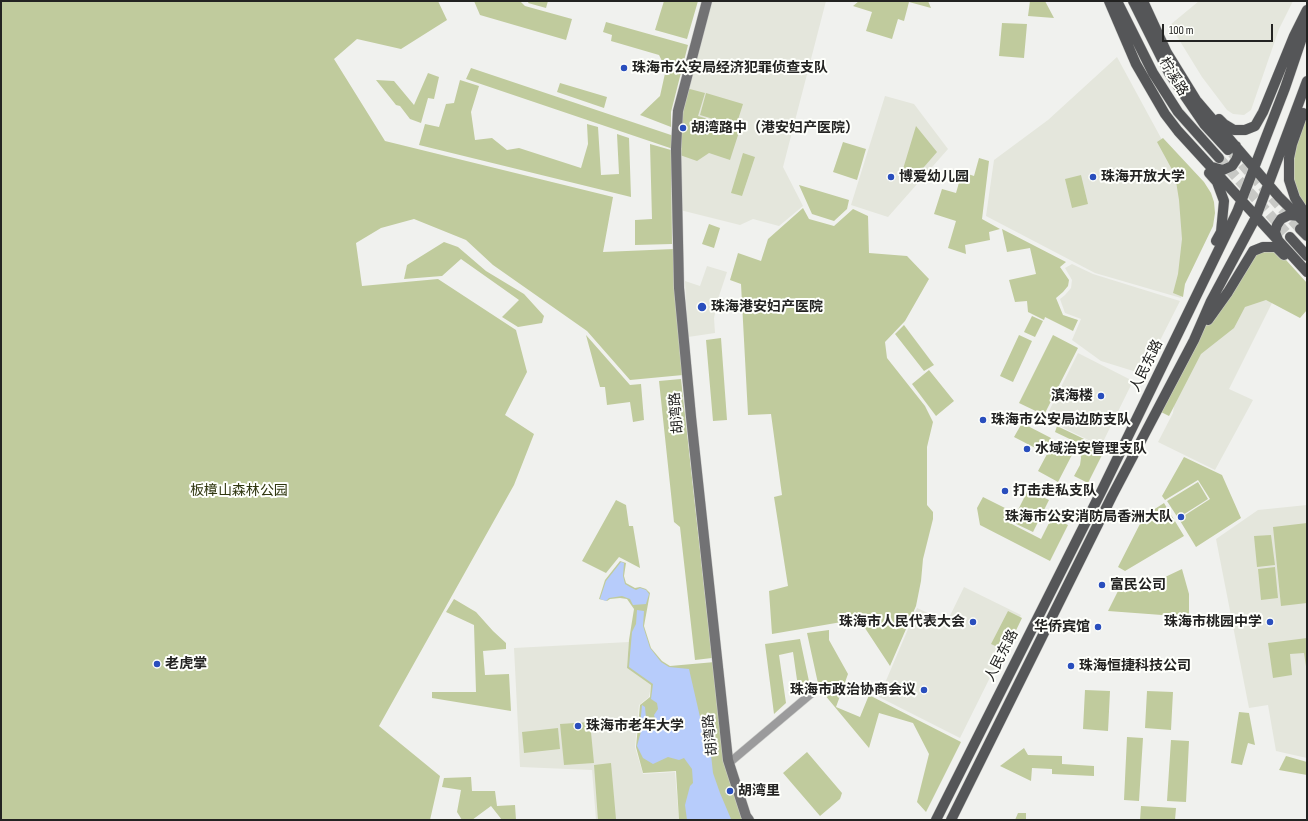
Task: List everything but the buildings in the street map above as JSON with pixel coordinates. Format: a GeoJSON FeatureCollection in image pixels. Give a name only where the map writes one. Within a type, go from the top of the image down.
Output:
{"type":"FeatureCollection","features":[{"type":"Feature","properties":{"kind":"main road"},"geometry":{"type":"LineString","coordinates":[[1108,1],[1136,64],[1165,114],[1178,131],[1242,199],[1256,217],[1307,272]]}},
{"type":"Feature","properties":{"kind":"main road","name":"柠溪路"},"geometry":{"type":"LineString","coordinates":[[1117,1],[1153,73],[1178,112],[1219,158]]}},
{"type":"Feature","properties":{"kind":"main road","name":"柠溪路"},"geometry":{"type":"LineString","coordinates":[[1133,1],[1169,73],[1204,124],[1232,148]]}},
{"type":"Feature","properties":{"kind":"main road"},"geometry":{"type":"LineString","coordinates":[[1143,1],[1167,53],[1196,100],[1238,155],[1232,166],[1223,170],[1212,167]]}},
{"type":"Feature","properties":{"kind":"main road"},"geometry":{"type":"LineString","coordinates":[[1167,53],[1224,124],[1234,130],[1246,130],[1255,126],[1263,112],[1294,36],[1307,10]]}},
{"type":"Feature","properties":{"kind":"main road","name":"人民东路"},"geometry":{"type":"LineString","coordinates":[[936,820],[1102,490],[1237,212],[1285,88],[1307,23]]}},
{"type":"Feature","properties":{"kind":"main road","name":"人民东路"},"geometry":{"type":"LineString","coordinates":[[951,820],[1112,496],[1194,340],[1211,301],[1256,217],[1268,184],[1305,97],[1307,81]]}},
{"type":"Feature","properties":{"kind":"main road"},"geometry":{"type":"LineString","coordinates":[[1285,88],[1305,97],[1289,158],[1289,180],[1303,216],[1305,230]]}},
{"type":"Feature","properties":{"kind":"main road"},"geometry":{"type":"LineString","coordinates":[[1178,131],[1191,153],[1217,182],[1224,202],[1221,232],[1203,268],[1198,293],[1211,301]]}},
{"type":"Feature","properties":{"kind":"main road"},"geometry":{"type":"LineString","coordinates":[[1232,148],[1254,168],[1279,197],[1303,216]]}},
{"type":"Feature","properties":{"kind":"main road"},"geometry":{"type":"LineString","coordinates":[[1280,243],[1275,232],[1279,221],[1286,216],[1303,216]]}},
{"type":"Feature","properties":{"kind":"main road"},"geometry":{"type":"LineString","coordinates":[[1290,237],[1307,256]]}},
{"type":"Feature","properties":{"kind":"main road"},"geometry":{"type":"LineString","coordinates":[[1194,340],[1228,292],[1253,251],[1263,247],[1276,247],[1307,279]]}},
{"type":"Feature","properties":{"kind":"street","name":"胡湾路"},"geometry":{"type":"LineString","coordinates":[[707,1],[678,112],[676,150],[679,282],[691,422],[729,763],[746,816],[749,820]]}},
{"type":"Feature","properties":{"kind":"street"},"geometry":{"type":"LineString","coordinates":[[729,763],[812,693]]}},
{"type":"Feature","properties":{"kind":"shaded area"},"geometry":{"type":"Polygon","coordinates":[[[710,1],[826,1],[783,167],[803,206],[779,226],[753,219],[740,225],[680,210],[682,112],[710,1]]]}},
{"type":"Feature","properties":{"kind":"shaded area"},"geometry":{"type":"Polygon","coordinates":[[[1199,1],[1293,1],[1279,29],[1251,110],[1244,115],[1233,114],[1227,110],[1202,77],[1170,25],[1199,1]]]}},
{"type":"Feature","properties":{"kind":"shaded area","name":"珠海开放大学"},"geometry":{"type":"Polygon","coordinates":[[[1117,57],[1161,138],[1208,193],[1181,298],[1095,273],[986,216],[994,160],[1048,120],[1117,57]]]}},
{"type":"Feature","properties":{"kind":"shaded area","name":"博爱幼儿园"},"geometry":{"type":"Polygon","coordinates":[[[885,96],[914,104],[948,149],[888,217],[851,205],[885,96]]]}},
{"type":"Feature","properties":{"kind":"shaded area"},"geometry":{"type":"Polygon","coordinates":[[[1072,264],[1093,274],[1180,301],[1143,374],[1101,361],[1072,340],[1081,319],[1065,313],[1060,299],[1071,288],[1072,280],[1065,268],[1072,264]]]}},
{"type":"Feature","properties":{"kind":"shaded area","name":"珠海港安妇产医院"},"geometry":{"type":"Polygon","coordinates":[[[707,266],[727,272],[714,318],[715,333],[688,337],[685,281],[700,286],[707,266]]]}},
{"type":"Feature","properties":{"kind":"shaded area"},"geometry":{"type":"Polygon","coordinates":[[[1248,270],[1288,271],[1229,389],[1253,400],[1215,470],[1158,442],[1173,413],[1176,392],[1248,270]]]}},
{"type":"Feature","properties":{"kind":"shaded area","name":"滨海楼"},"geometry":{"type":"Polygon","coordinates":[[[1078,353],[1133,381],[1101,446],[1045,419],[1078,353]]]}},
{"type":"Feature","properties":{"kind":"shaded area","name":"珠海市桃园中学"},"geometry":{"type":"Polygon","coordinates":[[[1307,505],[1307,758],[1276,751],[1268,705],[1249,708],[1216,539],[1258,510],[1307,505]]]}},
{"type":"Feature","properties":{"kind":"shaded area"},"geometry":{"type":"Polygon","coordinates":[[[964,587],[1021,615],[960,738],[879,697],[917,608],[947,622],[964,587]]]}},
{"type":"Feature","properties":{"kind":"shaded area","name":"珠海市老年大学"},"geometry":{"type":"Polygon","coordinates":[[[629,642],[627,668],[651,685],[649,697],[639,705],[635,747],[643,774],[675,772],[679,820],[596,820],[592,770],[520,767],[514,648],[629,642]]]}},
{"type":"Feature","properties":{"kind":"green space","name":"板樟山森林公园"},"geometry":{"type":"Polygon","coordinates":[[[1,1],[438,1],[447,20],[401,49],[357,39],[334,59],[385,141],[613,197],[603,252],[674,249],[683,375],[630,380],[587,331],[493,265],[466,240],[414,219],[381,228],[356,243],[362,286],[438,279],[516,330],[527,372],[505,415],[534,434],[514,485],[379,726],[440,776],[430,820],[1,820],[1,1]]]}},
{"type":"Feature","properties":{"kind":"green space"},"geometry":{"type":"Polygon","coordinates":[[[474,1],[520,1],[525,6],[572,19],[566,40],[480,15],[474,1]]]}},
{"type":"Feature","properties":{"kind":"green space"},"geometry":{"type":"Polygon","coordinates":[[[529,1],[548,1],[546,8],[528,3],[529,1]]]}},
{"type":"Feature","properties":{"kind":"green space"},"geometry":{"type":"Polygon","coordinates":[[[664,1],[698,1],[687,39],[655,30],[664,1]]]}},
{"type":"Feature","properties":{"kind":"green space"},"geometry":{"type":"Polygon","coordinates":[[[859,1],[928,1],[931,8],[909,2],[904,21],[898,19],[892,39],[866,31],[872,12],[853,6],[859,1]]]}},
{"type":"Feature","properties":{"kind":"green space"},"geometry":{"type":"Polygon","coordinates":[[[1030,1],[1045,1],[1054,18],[1028,16],[1030,1]]]}},
{"type":"Feature","properties":{"kind":"green space"},"geometry":{"type":"Polygon","coordinates":[[[606,22],[688,45],[671,112],[671,127],[640,115],[660,96],[666,69],[659,55],[611,41],[612,35],[603,32],[606,22]]]}},
{"type":"Feature","properties":{"kind":"green space"},"geometry":{"type":"Polygon","coordinates":[[[1002,23],[1027,24],[1024,58],[999,56],[1002,23]]]}},
{"type":"Feature","properties":{"kind":"green space"},"geometry":{"type":"Polygon","coordinates":[[[471,68],[674,136],[673,149],[466,79],[471,68]]]}},
{"type":"Feature","properties":{"kind":"green space"},"geometry":{"type":"Polygon","coordinates":[[[428,73],[439,77],[434,99],[428,98],[421,123],[410,119],[400,106],[396,105],[376,80],[394,81],[414,105],[428,73]]]}},
{"type":"Feature","properties":{"kind":"green space"},"geometry":{"type":"Polygon","coordinates":[[[460,80],[479,86],[471,112],[475,140],[492,138],[507,150],[519,148],[581,168],[588,144],[587,124],[598,127],[601,175],[619,174],[617,134],[629,138],[631,197],[419,145],[425,124],[439,127],[446,104],[454,103],[460,80]]]}},
{"type":"Feature","properties":{"kind":"green space"},"geometry":{"type":"Polygon","coordinates":[[[560,83],[607,97],[604,108],[557,92],[560,83]]]}},
{"type":"Feature","properties":{"kind":"green space"},"geometry":{"type":"Polygon","coordinates":[[[686,88],[705,93],[698,116],[740,129],[730,160],[709,153],[697,161],[677,154],[686,88]]]}},
{"type":"Feature","properties":{"kind":"green space"},"geometry":{"type":"Polygon","coordinates":[[[706,93],[743,104],[736,126],[700,115],[706,93]]]}},
{"type":"Feature","properties":{"kind":"green space"},"geometry":{"type":"Polygon","coordinates":[[[1307,113],[1307,210],[1293,183],[1293,168],[1295,147],[1307,113]]]}},
{"type":"Feature","properties":{"kind":"green space"},"geometry":{"type":"Polygon","coordinates":[[[916,126],[937,152],[911,182],[900,179],[916,126]]]}},
{"type":"Feature","properties":{"kind":"green space"},"geometry":{"type":"Polygon","coordinates":[[[1163,138],[1204,182],[1211,193],[1214,202],[1215,213],[1213,226],[1185,284],[1183,297],[1173,293],[1178,274],[1182,239],[1179,200],[1175,175],[1157,142],[1163,138]]]}},
{"type":"Feature","properties":{"kind":"green space"},"geometry":{"type":"Polygon","coordinates":[[[843,142],[866,149],[857,180],[833,172],[843,142]]]}},
{"type":"Feature","properties":{"kind":"green space"},"geometry":{"type":"Polygon","coordinates":[[[650,144],[671,150],[672,244],[635,245],[635,220],[652,219],[650,144]]]}},
{"type":"Feature","properties":{"kind":"green space"},"geometry":{"type":"Polygon","coordinates":[[[743,153],[755,157],[742,196],[731,193],[743,153]]]}},
{"type":"Feature","properties":{"kind":"green space"},"geometry":{"type":"Polygon","coordinates":[[[979,158],[989,161],[982,219],[1000,229],[989,232],[990,240],[965,245],[966,254],[948,248],[956,221],[934,214],[942,189],[956,193],[962,172],[974,176],[979,158]]]}},
{"type":"Feature","properties":{"kind":"green space"},"geometry":{"type":"Polygon","coordinates":[[[1081,175],[1088,204],[1072,208],[1065,179],[1081,175]]]}},
{"type":"Feature","properties":{"kind":"green space"},"geometry":{"type":"Polygon","coordinates":[[[799,185],[849,200],[847,209],[834,221],[812,214],[799,185]]]}},
{"type":"Feature","properties":{"kind":"green space"},"geometry":{"type":"Polygon","coordinates":[[[803,208],[809,219],[834,226],[853,209],[868,216],[869,253],[907,256],[929,279],[905,321],[885,342],[887,358],[925,406],[933,422],[927,447],[927,505],[933,512],[933,519],[923,559],[921,581],[916,606],[890,666],[859,619],[772,634],[769,591],[788,586],[774,497],[782,495],[771,414],[748,415],[741,284],[730,280],[738,253],[761,261],[768,239],[803,208]]]}},
{"type":"Feature","properties":{"kind":"green space"},"geometry":{"type":"Polygon","coordinates":[[[709,224],[720,228],[714,248],[702,244],[709,224]]]}},
{"type":"Feature","properties":{"kind":"green space"},"geometry":{"type":"Polygon","coordinates":[[[1002,229],[1066,262],[1060,267],[1069,280],[1068,286],[1056,298],[1063,315],[1078,320],[1073,331],[1045,317],[1044,320],[1028,312],[1027,301],[1015,302],[1009,280],[1036,274],[1030,248],[1007,252],[1002,229]]]}},
{"type":"Feature","properties":{"kind":"green space"},"geometry":{"type":"Polygon","coordinates":[[[444,242],[458,247],[486,271],[524,294],[544,316],[542,323],[518,327],[502,317],[519,300],[461,259],[442,276],[404,279],[407,265],[444,242]]]}},
{"type":"Feature","properties":{"kind":"green space"},"geometry":{"type":"Polygon","coordinates":[[[1276,249],[1307,283],[1307,310],[1300,318],[1266,300],[1245,307],[1234,328],[1201,354],[1169,416],[1159,411],[1195,341],[1228,295],[1253,253],[1276,249]]]}},
{"type":"Feature","properties":{"kind":"green space"},"geometry":{"type":"Polygon","coordinates":[[[1032,316],[1043,321],[1035,337],[1024,332],[1032,316]]]}},
{"type":"Feature","properties":{"kind":"green space"},"geometry":{"type":"Polygon","coordinates":[[[904,325],[934,365],[924,371],[895,334],[904,325]]]}},
{"type":"Feature","properties":{"kind":"green space"},"geometry":{"type":"Polygon","coordinates":[[[586,335],[630,385],[641,384],[644,420],[633,422],[630,402],[607,405],[605,387],[600,387],[586,335]]]}},
{"type":"Feature","properties":{"kind":"green space"},"geometry":{"type":"Polygon","coordinates":[[[1019,335],[1032,341],[1013,382],[1000,376],[1019,335]]]}},
{"type":"Feature","properties":{"kind":"green space"},"geometry":{"type":"Polygon","coordinates":[[[1053,335],[1078,348],[1044,415],[1019,403],[1053,335]]]}},
{"type":"Feature","properties":{"kind":"green space"},"geometry":{"type":"Polygon","coordinates":[[[721,338],[727,420],[713,421],[706,340],[721,338]]]}},
{"type":"Feature","properties":{"kind":"green space"},"geometry":{"type":"Polygon","coordinates":[[[929,370],[954,401],[936,416],[912,384],[929,370]]]}},
{"type":"Feature","properties":{"kind":"green space"},"geometry":{"type":"Polygon","coordinates":[[[681,379],[712,658],[695,660],[680,527],[674,522],[659,381],[681,379]]]}},
{"type":"Feature","properties":{"kind":"green space"},"geometry":{"type":"Polygon","coordinates":[[[1022,423],[1051,438],[1043,452],[1014,437],[1022,423]]]}},
{"type":"Feature","properties":{"kind":"green space"},"geometry":{"type":"Polygon","coordinates":[[[1057,426],[1105,449],[1088,483],[1074,476],[1080,465],[1080,448],[1076,442],[1055,432],[1057,426]]]}},
{"type":"Feature","properties":{"kind":"green space"},"geometry":{"type":"Polygon","coordinates":[[[1054,441],[1074,451],[1058,482],[1038,471],[1054,441]]]}},
{"type":"Feature","properties":{"kind":"green space"},"geometry":{"type":"Polygon","coordinates":[[[1184,457],[1222,475],[1241,518],[1196,547],[1179,519],[1210,499],[1198,480],[1165,500],[1162,496],[1184,457]]]}},
{"type":"Feature","properties":{"kind":"green space"},"geometry":{"type":"Polygon","coordinates":[[[1198,482],[1208,499],[1178,518],[1167,501],[1198,482]]]}},
{"type":"Feature","properties":{"kind":"green space"},"geometry":{"type":"Polygon","coordinates":[[[1028,490],[1049,500],[1033,532],[1012,522],[1028,490]]]}},
{"type":"Feature","properties":{"kind":"green space"},"geometry":{"type":"Polygon","coordinates":[[[983,497],[1009,510],[1004,520],[1041,539],[1052,517],[1068,525],[1050,561],[980,525],[977,508],[983,497]]]}},
{"type":"Feature","properties":{"kind":"green space"},"geometry":{"type":"Polygon","coordinates":[[[616,500],[626,505],[629,526],[633,526],[640,568],[619,557],[606,573],[582,561],[616,500]]]}},
{"type":"Feature","properties":{"kind":"green space"},"geometry":{"type":"Polygon","coordinates":[[[1164,503],[1184,536],[1125,571],[1118,567],[1144,516],[1164,503]]]}},
{"type":"Feature","properties":{"kind":"green space"},"geometry":{"type":"Polygon","coordinates":[[[1307,523],[1307,603],[1281,606],[1273,527],[1307,523]]]}},
{"type":"Feature","properties":{"kind":"green space"},"geometry":{"type":"Polygon","coordinates":[[[1271,535],[1275,565],[1257,567],[1254,536],[1271,535]]]}},
{"type":"Feature","properties":{"kind":"green space"},"geometry":{"type":"Polygon","coordinates":[[[620,561],[626,563],[624,576],[626,583],[635,588],[640,587],[646,589],[650,593],[644,626],[651,648],[662,661],[670,666],[715,662],[727,760],[747,820],[679,820],[676,771],[643,773],[636,747],[640,705],[650,697],[651,685],[627,668],[629,640],[634,609],[627,599],[610,599],[607,601],[599,599],[605,580],[620,561]]]}},
{"type":"Feature","properties":{"kind":"green space"},"geometry":{"type":"Polygon","coordinates":[[[1275,567],[1278,598],[1261,600],[1258,569],[1275,567]]]}},
{"type":"Feature","properties":{"kind":"green space"},"geometry":{"type":"Polygon","coordinates":[[[1182,569],[1189,594],[1189,617],[1108,611],[1124,579],[1142,588],[1182,569]]]}},
{"type":"Feature","properties":{"kind":"green space"},"geometry":{"type":"Polygon","coordinates":[[[454,599],[476,612],[506,643],[506,649],[483,651],[485,675],[509,674],[511,711],[432,698],[432,692],[476,692],[474,625],[446,612],[454,599]]]}},
{"type":"Feature","properties":{"kind":"green space"},"geometry":{"type":"Polygon","coordinates":[[[1008,611],[1022,618],[1006,651],[991,644],[1008,611]]]}},
{"type":"Feature","properties":{"kind":"green space"},"geometry":{"type":"Polygon","coordinates":[[[829,630],[829,640],[848,674],[836,707],[860,717],[869,695],[961,742],[926,812],[917,802],[929,754],[913,723],[879,713],[869,748],[819,688],[807,633],[829,630]]]}},
{"type":"Feature","properties":{"kind":"green space"},"geometry":{"type":"Polygon","coordinates":[[[1307,638],[1307,673],[1304,653],[1290,654],[1292,675],[1273,678],[1268,643],[1307,638]]]}},
{"type":"Feature","properties":{"kind":"green space"},"geometry":{"type":"Polygon","coordinates":[[[800,639],[810,686],[799,694],[793,652],[779,655],[786,703],[774,714],[765,644],[800,639]]]}},
{"type":"Feature","properties":{"kind":"green space"},"geometry":{"type":"Polygon","coordinates":[[[1085,690],[1110,691],[1108,731],[1083,729],[1085,690]]]}},
{"type":"Feature","properties":{"kind":"green space"},"geometry":{"type":"Polygon","coordinates":[[[1147,691],[1173,692],[1171,730],[1145,728],[1147,691]]]}},
{"type":"Feature","properties":{"kind":"green space"},"geometry":{"type":"Polygon","coordinates":[[[1239,712],[1249,713],[1255,745],[1248,743],[1242,765],[1231,763],[1239,712]]]}},
{"type":"Feature","properties":{"kind":"green space"},"geometry":{"type":"Polygon","coordinates":[[[590,722],[594,763],[564,765],[560,724],[590,722]]]}},
{"type":"Feature","properties":{"kind":"green space"},"geometry":{"type":"Polygon","coordinates":[[[558,728],[560,749],[524,753],[522,732],[558,728]]]}},
{"type":"Feature","properties":{"kind":"green space"},"geometry":{"type":"Polygon","coordinates":[[[1127,737],[1143,738],[1139,801],[1124,800],[1127,737]]]}},
{"type":"Feature","properties":{"kind":"green space"},"geometry":{"type":"Polygon","coordinates":[[[1171,740],[1189,741],[1186,802],[1167,801],[1171,740]]]}},
{"type":"Feature","properties":{"kind":"green space"},"geometry":{"type":"Polygon","coordinates":[[[1024,748],[1028,755],[1062,756],[1062,764],[1094,766],[1094,776],[1052,774],[1052,769],[1032,768],[1031,781],[1000,766],[1024,748]]]}},
{"type":"Feature","properties":{"kind":"green space"},"geometry":{"type":"Polygon","coordinates":[[[807,752],[842,793],[840,799],[820,816],[783,773],[807,752]]]}},
{"type":"Feature","properties":{"kind":"green space"},"geometry":{"type":"Polygon","coordinates":[[[1286,756],[1307,762],[1307,775],[1279,770],[1286,756]]]}},
{"type":"Feature","properties":{"kind":"green space"},"geometry":{"type":"Polygon","coordinates":[[[611,763],[616,819],[598,820],[594,765],[611,763]]]}},
{"type":"Feature","properties":{"kind":"green space"},"geometry":{"type":"Polygon","coordinates":[[[471,777],[472,791],[495,791],[497,806],[515,805],[516,820],[502,820],[491,806],[472,820],[462,820],[457,812],[461,790],[442,787],[444,778],[471,777]]]}},
{"type":"Feature","properties":{"kind":"green space"},"geometry":{"type":"Polygon","coordinates":[[[1141,806],[1176,808],[1175,820],[1140,820],[1141,806]]]}},
{"type":"Feature","properties":{"kind":"green space"},"geometry":{"type":"Polygon","coordinates":[[[1018,813],[1026,813],[1026,820],[1015,820],[1018,813]]]}},
{"type":"Feature","properties":{"kind":"water"},"geometry":{"type":"Polygon","coordinates":[[[621,562],[624,563],[623,576],[625,584],[636,590],[640,588],[646,590],[649,594],[646,604],[633,605],[630,599],[622,596],[609,598],[606,601],[600,599],[606,581],[621,562]]]}},
{"type":"Feature","properties":{"kind":"water"},"geometry":{"type":"Polygon","coordinates":[[[637,610],[644,611],[643,626],[650,648],[661,662],[669,667],[689,669],[700,717],[708,727],[713,773],[731,819],[730,820],[687,820],[685,805],[690,786],[693,783],[692,769],[684,758],[679,760],[668,757],[653,764],[643,758],[637,746],[642,728],[640,726],[642,705],[645,707],[647,730],[653,727],[656,721],[654,715],[658,709],[657,703],[651,699],[653,684],[629,667],[632,632],[636,624],[637,610]]]}},
{"type":"Feature","properties":{"kind":"tunnel"},"geometry":{"type":"LineString","coordinates":[[1232,153],[1300,229]]}},
{"type":"Feature","properties":{"kind":"tunnel"},"geometry":{"type":"LineString","coordinates":[[1219,158],[1290,237]]}},
{"type":"Feature","properties":{"kind":"place","name":"珠海市公安局经济犯罪侦查支队"},"geometry":{"type":"Point","coordinates":[624,68]}},
{"type":"Feature","properties":{"kind":"place","name":"胡湾路中（港安妇产医院）"},"geometry":{"type":"Point","coordinates":[683,128]}},
{"type":"Feature","properties":{"kind":"place","name":"博爱幼儿园"},"geometry":{"type":"Point","coordinates":[891,177]}},
{"type":"Feature","properties":{"kind":"place","name":"珠海开放大学"},"geometry":{"type":"Point","coordinates":[1093,177]}},
{"type":"Feature","properties":{"kind":"place","name":"珠海港安妇产医院"},"geometry":{"type":"Point","coordinates":[702,307]}},
{"type":"Feature","properties":{"kind":"place","name":"滨海楼"},"geometry":{"type":"Point","coordinates":[1101,396]}},
{"type":"Feature","properties":{"kind":"place","name":"珠海市公安局边防支队"},"geometry":{"type":"Point","coordinates":[983,420]}},
{"type":"Feature","properties":{"kind":"place","name":"水域治安管理支队"},"geometry":{"type":"Point","coordinates":[1027,449]}},
{"type":"Feature","properties":{"kind":"place","name":"打击走私支队"},"geometry":{"type":"Point","coordinates":[1005,491]}},
{"type":"Feature","properties":{"kind":"place","name":"珠海市公安消防局香洲大队"},"geometry":{"type":"Point","coordinates":[1181,517]}},
{"type":"Feature","properties":{"kind":"place","name":"富民公司"},"geometry":{"type":"Point","coordinates":[1102,585]}},
{"type":"Feature","properties":{"kind":"place","name":"珠海市人民代表大会"},"geometry":{"type":"Point","coordinates":[973,622]}},
{"type":"Feature","properties":{"kind":"place","name":"珠海市桃园中学"},"geometry":{"type":"Point","coordinates":[1270,622]}},
{"type":"Feature","properties":{"kind":"place","name":"华侨宾馆"},"geometry":{"type":"Point","coordinates":[1098,627]}},
{"type":"Feature","properties":{"kind":"place","name":"老虎掌"},"geometry":{"type":"Point","coordinates":[157,664]}},
{"type":"Feature","properties":{"kind":"place","name":"珠海恒捷科技公司"},"geometry":{"type":"Point","coordinates":[1071,666]}},
{"type":"Feature","properties":{"kind":"place","name":"珠海市政治协商会议"},"geometry":{"type":"Point","coordinates":[924,690]}},
{"type":"Feature","properties":{"kind":"place","name":"珠海市老年大学"},"geometry":{"type":"Point","coordinates":[578,726]}},
{"type":"Feature","properties":{"kind":"place","name":"胡湾里"},"geometry":{"type":"Point","coordinates":[730,791]}}]}
